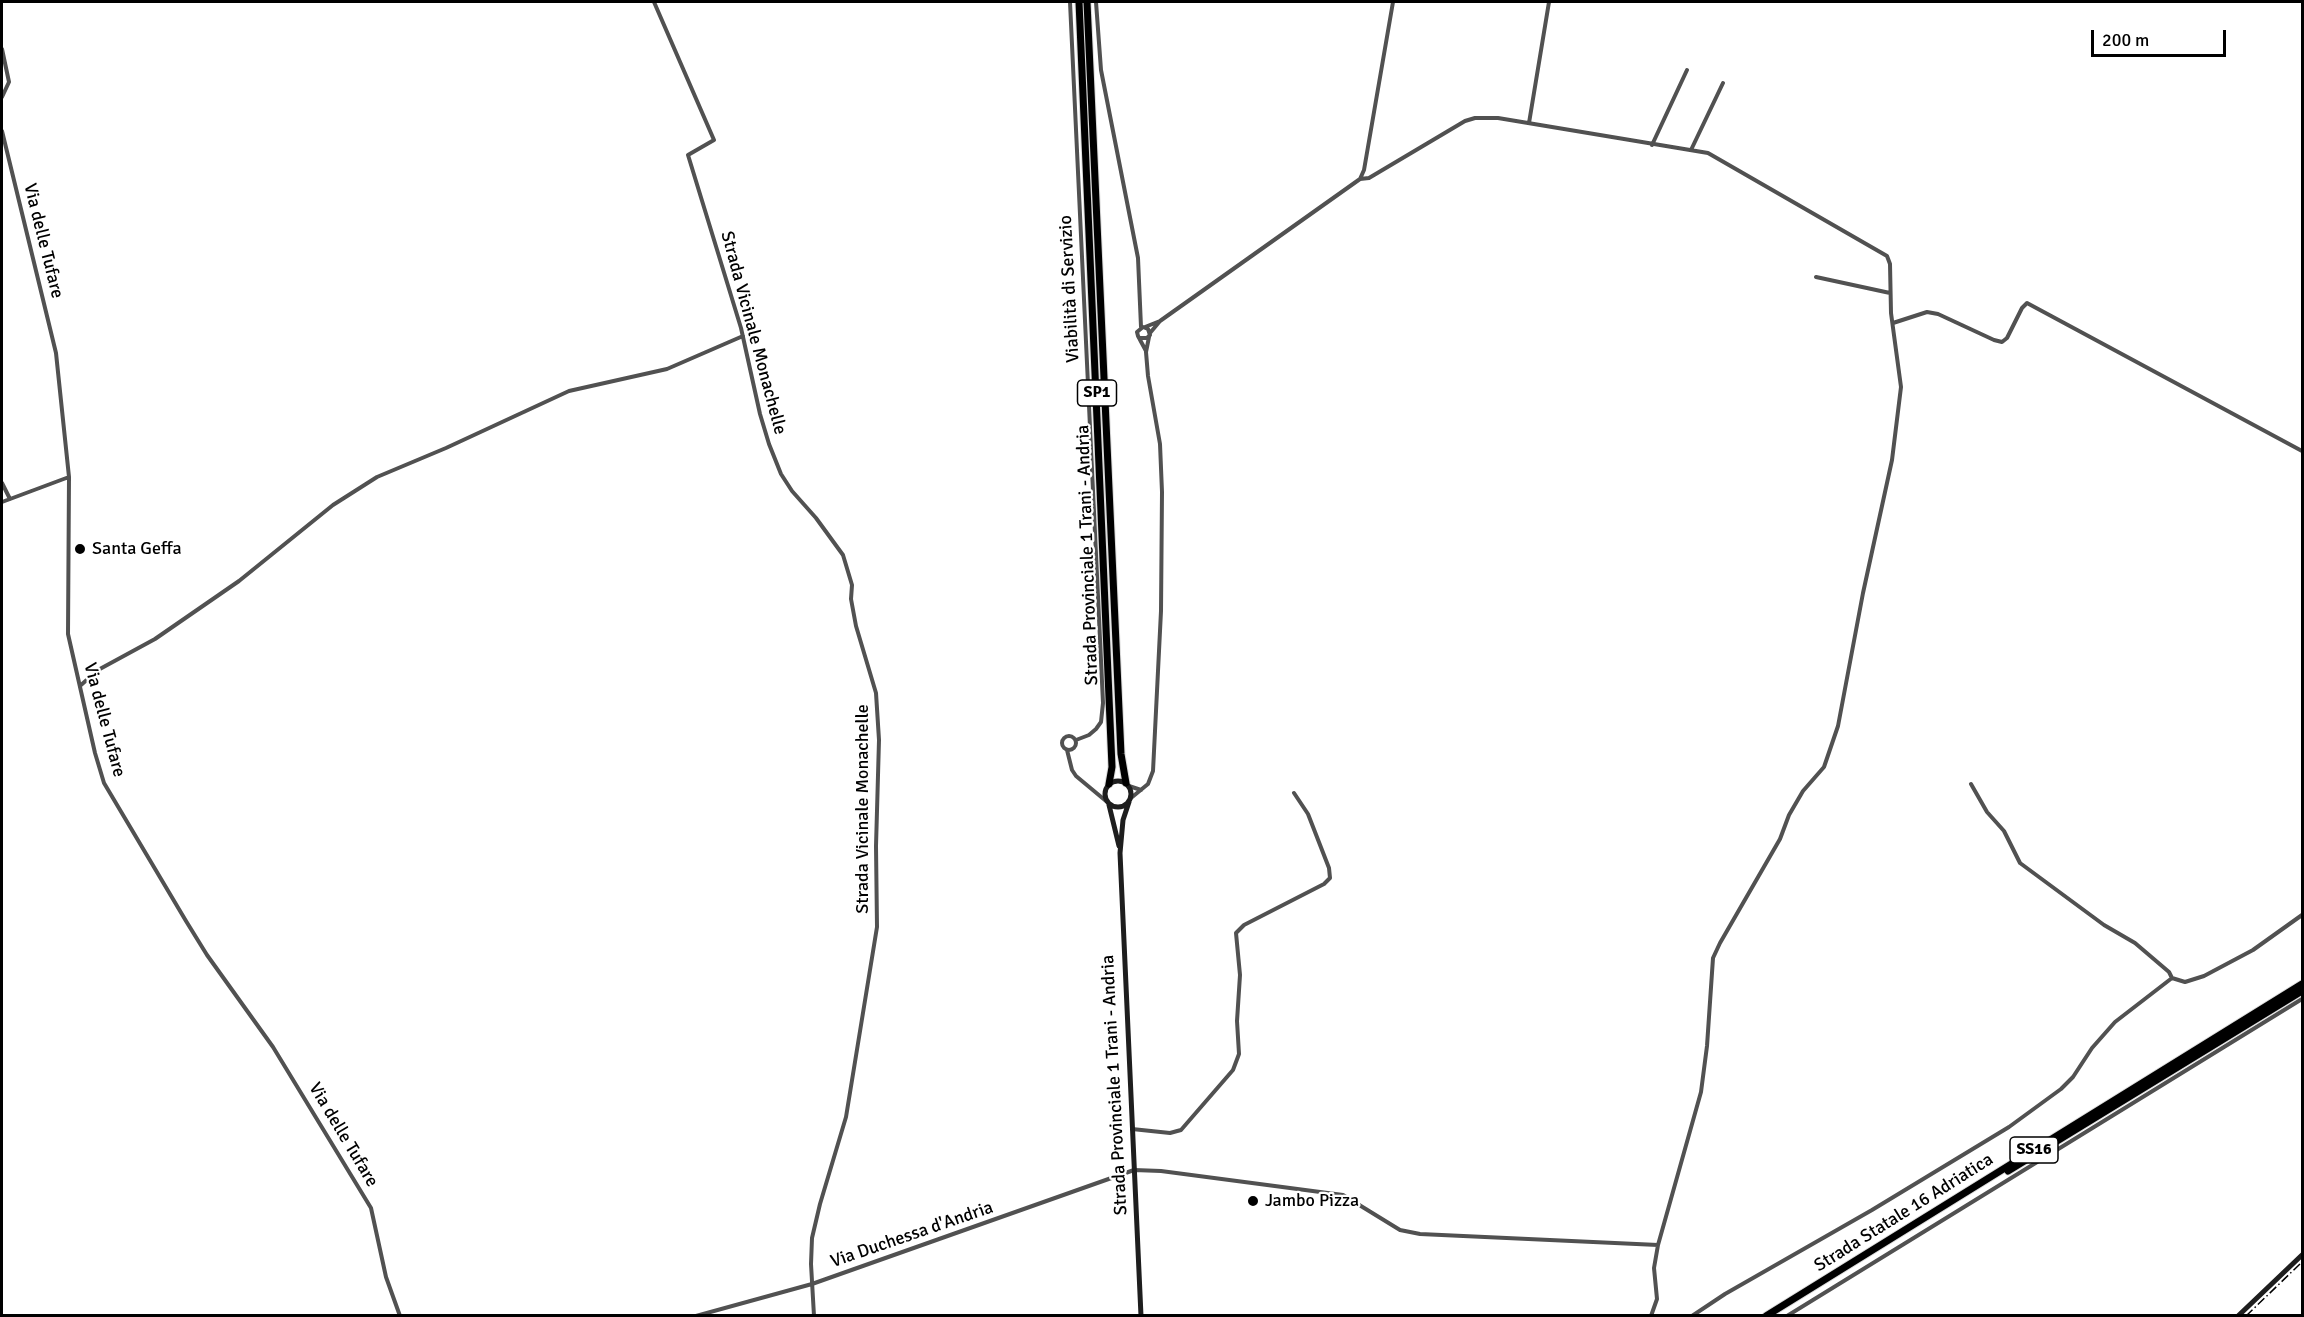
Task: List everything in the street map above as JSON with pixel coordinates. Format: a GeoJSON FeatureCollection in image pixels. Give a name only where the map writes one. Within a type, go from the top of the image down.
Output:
{"type":"FeatureCollection","features":[{"type":"Feature","properties":{"kind":"highway","name":"Strada Provinciale 1 Trani - Andria"},"geometry":{"type":"LineString","coordinates":[[1079,2],[1112,767],[1109,784]]}},
{"type":"Feature","properties":{"kind":"highway","name":"Strada Provinciale 1 Trani - Andria"},"geometry":{"type":"LineString","coordinates":[[1087,2],[1120,742],[1127,784]]}},
{"type":"Feature","properties":{"kind":"highway","name":"Strada Statale 16 Adriatica"},"geometry":{"type":"LineString","coordinates":[[1766,1316],[2302,984]]}},
{"type":"Feature","properties":{"kind":"highway","name":"Strada Statale 16 Adriatica"},"geometry":{"type":"LineString","coordinates":[[1773,1316],[2302,991]]}},
{"type":"Feature","properties":{"kind":"main road"},"geometry":{"type":"LineString","coordinates":[[1109,784],[1117,780],[1127,784]]}},
{"type":"Feature","properties":{"kind":"main road","name":"Strada Provinciale 1 Trani - Andria"},"geometry":{"type":"LineString","coordinates":[[1109,784],[1104,792],[1120,853]]}},
{"type":"Feature","properties":{"kind":"main road","name":"Strada Provinciale 1 Trani - Andria"},"geometry":{"type":"LineString","coordinates":[[1127,784],[1130,800],[1123,820],[1120,853],[1141,1316]]}},
{"type":"Feature","properties":{"kind":"main road"},"geometry":{"type":"LineString","coordinates":[[1107,802],[1117,808],[1130,800]]}},
{"type":"Feature","properties":{"kind":"main road"},"geometry":{"type":"LineString","coordinates":[[2238,1316],[2302,1255]]}},
{"type":"Feature","properties":{"kind":"street","name":"Strada Vicinale Monachelle"},"geometry":{"type":"LineString","coordinates":[[654,2],[714,140],[688,155],[743,336],[760,414],[782,474],[792,491],[835,542],[843,555],[849,571],[852,610],[876,693],[879,740],[876,846],[877,927],[846,1117],[812,1238],[810,1264],[814,1316]]}},
{"type":"Feature","properties":{"kind":"street","name":"Viabilità di Servizio"},"geometry":{"type":"LineString","coordinates":[[1070,2],[1103,703],[1101,722],[1096,729],[1089,735],[1076,740]]}},
{"type":"Feature","properties":{"kind":"street"},"geometry":{"type":"LineString","coordinates":[[1096,2],[1101,70],[1138,258],[1143,327],[1149,335],[1146,352]]}},
{"type":"Feature","properties":{"kind":"street"},"geometry":{"type":"LineString","coordinates":[[1360,179],[1364,170],[1393,2]]}},
{"type":"Feature","properties":{"kind":"street"},"geometry":{"type":"LineString","coordinates":[[1529,123],[1549,2]]}},
{"type":"Feature","properties":{"kind":"street"},"geometry":{"type":"LineString","coordinates":[[2,49],[9,82],[2,97]]}},
{"type":"Feature","properties":{"kind":"street"},"geometry":{"type":"LineString","coordinates":[[1652,145],[1688,70]]}},
{"type":"Feature","properties":{"kind":"street"},"geometry":{"type":"LineString","coordinates":[[1690,150],[1723,83]]}},
{"type":"Feature","properties":{"kind":"street"},"geometry":{"type":"LineString","coordinates":[[1130,800],[1152,778],[1155,759],[1161,611],[1160,444],[1146,352],[1137,332],[1143,327],[1160,321],[1360,179],[1369,178],[1465,121],[1475,118],[1498,118],[1529,123],[1690,150],[1715,157],[1887,256],[1890,264],[1890,293],[1901,387],[1894,446],[1838,726],[1824,767],[1798,799],[1780,839],[1713,958],[1707,1046],[1701,1092],[1658,1245],[1654,1277],[1657,1299],[1651,1316]]}},
{"type":"Feature","properties":{"kind":"street","name":"Via delle Tufare"},"geometry":{"type":"LineString","coordinates":[[2,131],[56,353],[69,477],[68,634],[104,783],[207,955],[273,1047],[371,1208],[386,1277],[400,1316]]}},
{"type":"Feature","properties":{"kind":"street"},"geometry":{"type":"LineString","coordinates":[[1816,277],[1890,293]]}},
{"type":"Feature","properties":{"kind":"street"},"geometry":{"type":"LineString","coordinates":[[1893,323],[1927,312],[1938,314],[2002,342],[2007,338],[2022,308],[2027,303],[2302,451]]}},
{"type":"Feature","properties":{"kind":"street"},"geometry":{"type":"LineString","coordinates":[[1139,338],[1143,340],[1160,321]]}},
{"type":"Feature","properties":{"kind":"street"},"geometry":{"type":"LineString","coordinates":[[80,686],[98,670],[155,639],[239,580],[357,488],[377,477],[569,391],[667,369],[743,336]]}},
{"type":"Feature","properties":{"kind":"street"},"geometry":{"type":"LineString","coordinates":[[2,502],[69,477]]}},
{"type":"Feature","properties":{"kind":"street"},"geometry":{"type":"LineString","coordinates":[[2,483],[10,499]]}},
{"type":"Feature","properties":{"kind":"street"},"geometry":{"type":"LineString","coordinates":[[1067,750],[1076,747],[1076,740],[1070,736],[1064,739],[1062,746],[1067,750],[1072,770],[1107,802]]}},
{"type":"Feature","properties":{"kind":"street"},"geometry":{"type":"LineString","coordinates":[[1127,784],[1142,790]]}},
{"type":"Feature","properties":{"kind":"street"},"geometry":{"type":"LineString","coordinates":[[1971,784],[1987,812],[2004,831],[2020,863],[2104,925],[2135,943],[2169,972],[2172,978],[2185,982],[2204,976],[2253,950],[2302,915]]}},
{"type":"Feature","properties":{"kind":"street"},"geometry":{"type":"LineString","coordinates":[[1132,1129],[1170,1133],[1180,1130],[1233,1070],[1239,1054],[1240,975],[1236,933],[1244,925],[1324,884],[1330,878],[1329,868],[1308,814],[1294,793]]}},
{"type":"Feature","properties":{"kind":"street"},"geometry":{"type":"LineString","coordinates":[[1692,1316],[2008,1126],[2061,1089],[2073,1077],[2092,1048],[2115,1022],[2172,978]]}},
{"type":"Feature","properties":{"kind":"street"},"geometry":{"type":"LineString","coordinates":[[1787,1316],[2302,999]]}},
{"type":"Feature","properties":{"kind":"street"},"geometry":{"type":"LineString","coordinates":[[1134,1170],[1343,1195],[1400,1230],[1420,1234],[1658,1245]]}},
{"type":"Feature","properties":{"kind":"street","name":"Via Duchessa d'Andria"},"geometry":{"type":"LineString","coordinates":[[696,1316],[812,1284],[1134,1170]]}},
{"type":"Feature","properties":{"kind":"railway"},"geometry":{"type":"LineString","coordinates":[[2246,1316],[2302,1262]]}},
{"type":"Feature","properties":{"kind":"place","name":"Santa Geffa"},"geometry":{"type":"Point","coordinates":[80,549]}},
{"type":"Feature","properties":{"kind":"place","name":"Jambo Pizza"},"geometry":{"type":"Point","coordinates":[1253,1201]}}]}
